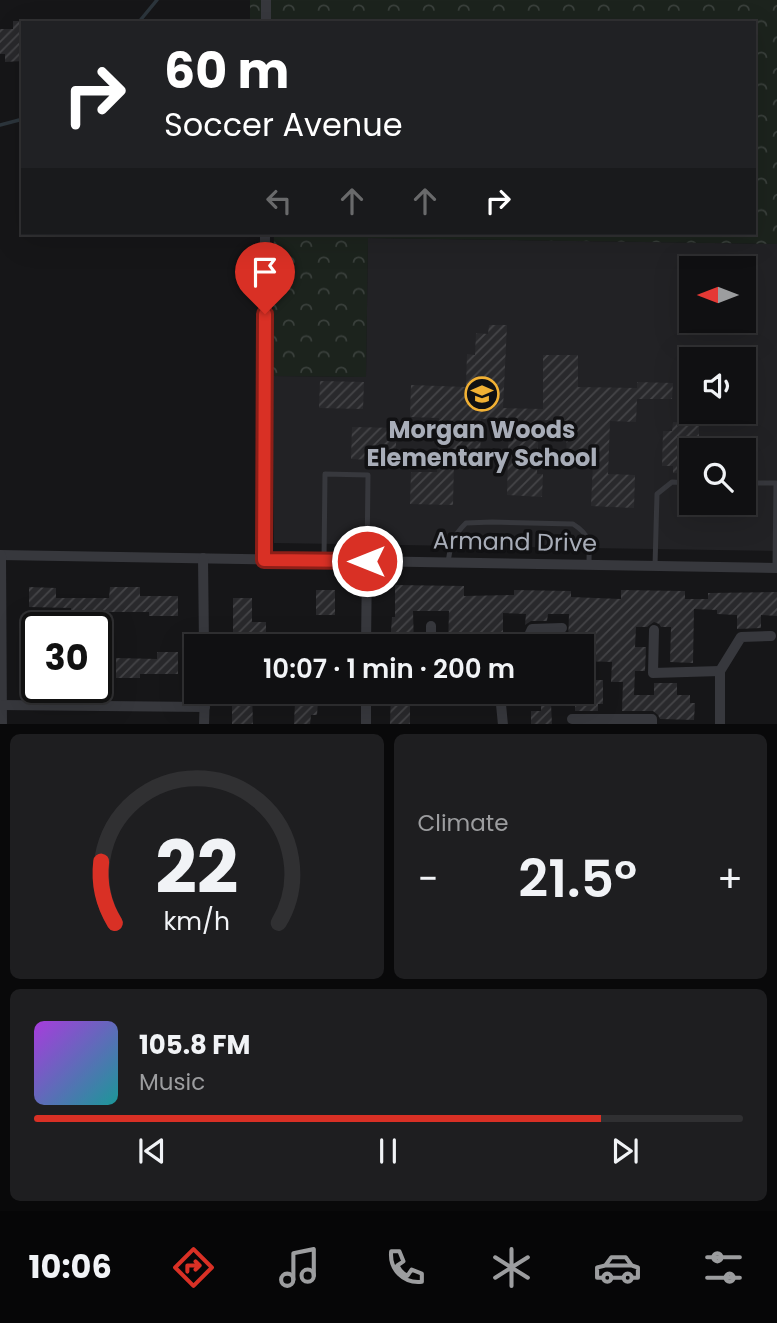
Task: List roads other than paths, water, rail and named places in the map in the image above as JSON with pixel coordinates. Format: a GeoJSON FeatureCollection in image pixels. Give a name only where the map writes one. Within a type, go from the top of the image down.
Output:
{"type":"FeatureCollection","features":[{"type":"Feature","properties":{"kind":"street"},"geometry":{"type":"LineString","coordinates":[[266,0],[266,21]]}},
{"type":"Feature","properties":{"kind":"street"},"geometry":{"type":"LineString","coordinates":[[264,560],[265,235]]}},
{"type":"Feature","properties":{"kind":"street"},"geometry":{"type":"LineString","coordinates":[[0,555],[2,724]]}},
{"type":"Feature","properties":{"kind":"street","name":"Armand Drive"},"geometry":{"type":"LineString","coordinates":[[0,555],[776,568]]}},
{"type":"Feature","properties":{"kind":"street"},"geometry":{"type":"LineString","coordinates":[[203,558],[204,634]]}},
{"type":"Feature","properties":{"kind":"street"},"geometry":{"type":"LineString","coordinates":[[366,634],[367,561]]}},
{"type":"Feature","properties":{"kind":"street"},"geometry":{"type":"LineString","coordinates":[[431,626],[431,634]]}},
{"type":"Feature","properties":{"kind":"street"},"geometry":{"type":"LineString","coordinates":[[530,634],[532,629],[562,628]]}},
{"type":"Feature","properties":{"kind":"street"},"geometry":{"type":"LineString","coordinates":[[654,631],[653,673],[720,671]]}},
{"type":"Feature","properties":{"kind":"street"},"geometry":{"type":"LineString","coordinates":[[720,724],[720,671],[741,636],[771,636]]}},
{"type":"Feature","properties":{"kind":"street"},"geometry":{"type":"LineString","coordinates":[[366,704],[366,724]]}},
{"type":"Feature","properties":{"kind":"street"},"geometry":{"type":"LineString","coordinates":[[502,704],[503,724]]}},
{"type":"Feature","properties":{"kind":"street"},"geometry":{"type":"LineString","coordinates":[[1,705],[205,707],[204,724]]}},
{"type":"Feature","properties":{"kind":"street"},"geometry":{"type":"LineString","coordinates":[[572,719],[652,719],[652,724]]}},
{"type":"Feature","properties":{"kind":"lane"},"geometry":{"type":"LineString","coordinates":[[324,561],[325,474],[368,475],[367,561]]}},
{"type":"Feature","properties":{"kind":"lane"},"geometry":{"type":"LineString","coordinates":[[655,566],[657,494],[672,482],[679,482]]}},
{"type":"Feature","properties":{"kind":"lane"},"geometry":{"type":"LineString","coordinates":[[756,483],[776,484],[776,568]]}},
{"type":"Feature","properties":{"kind":"lane"},"geometry":{"type":"LineString","coordinates":[[448,562],[452,540],[466,523],[492,522],[573,524],[583,530],[589,541],[589,564]]}},
{"type":"Feature","properties":{"kind":"waterway"},"geometry":{"type":"LineString","coordinates":[[140,21],[157,0]]}},
{"type":"Feature","properties":{"kind":"waterway"},"geometry":{"type":"LineString","coordinates":[[0,125],[21,120]]}},
{"type":"Feature","properties":{"kind":"place","name":"Morgan Woods Elementary School"},"geometry":{"type":"Point","coordinates":[482,394]}}]}
